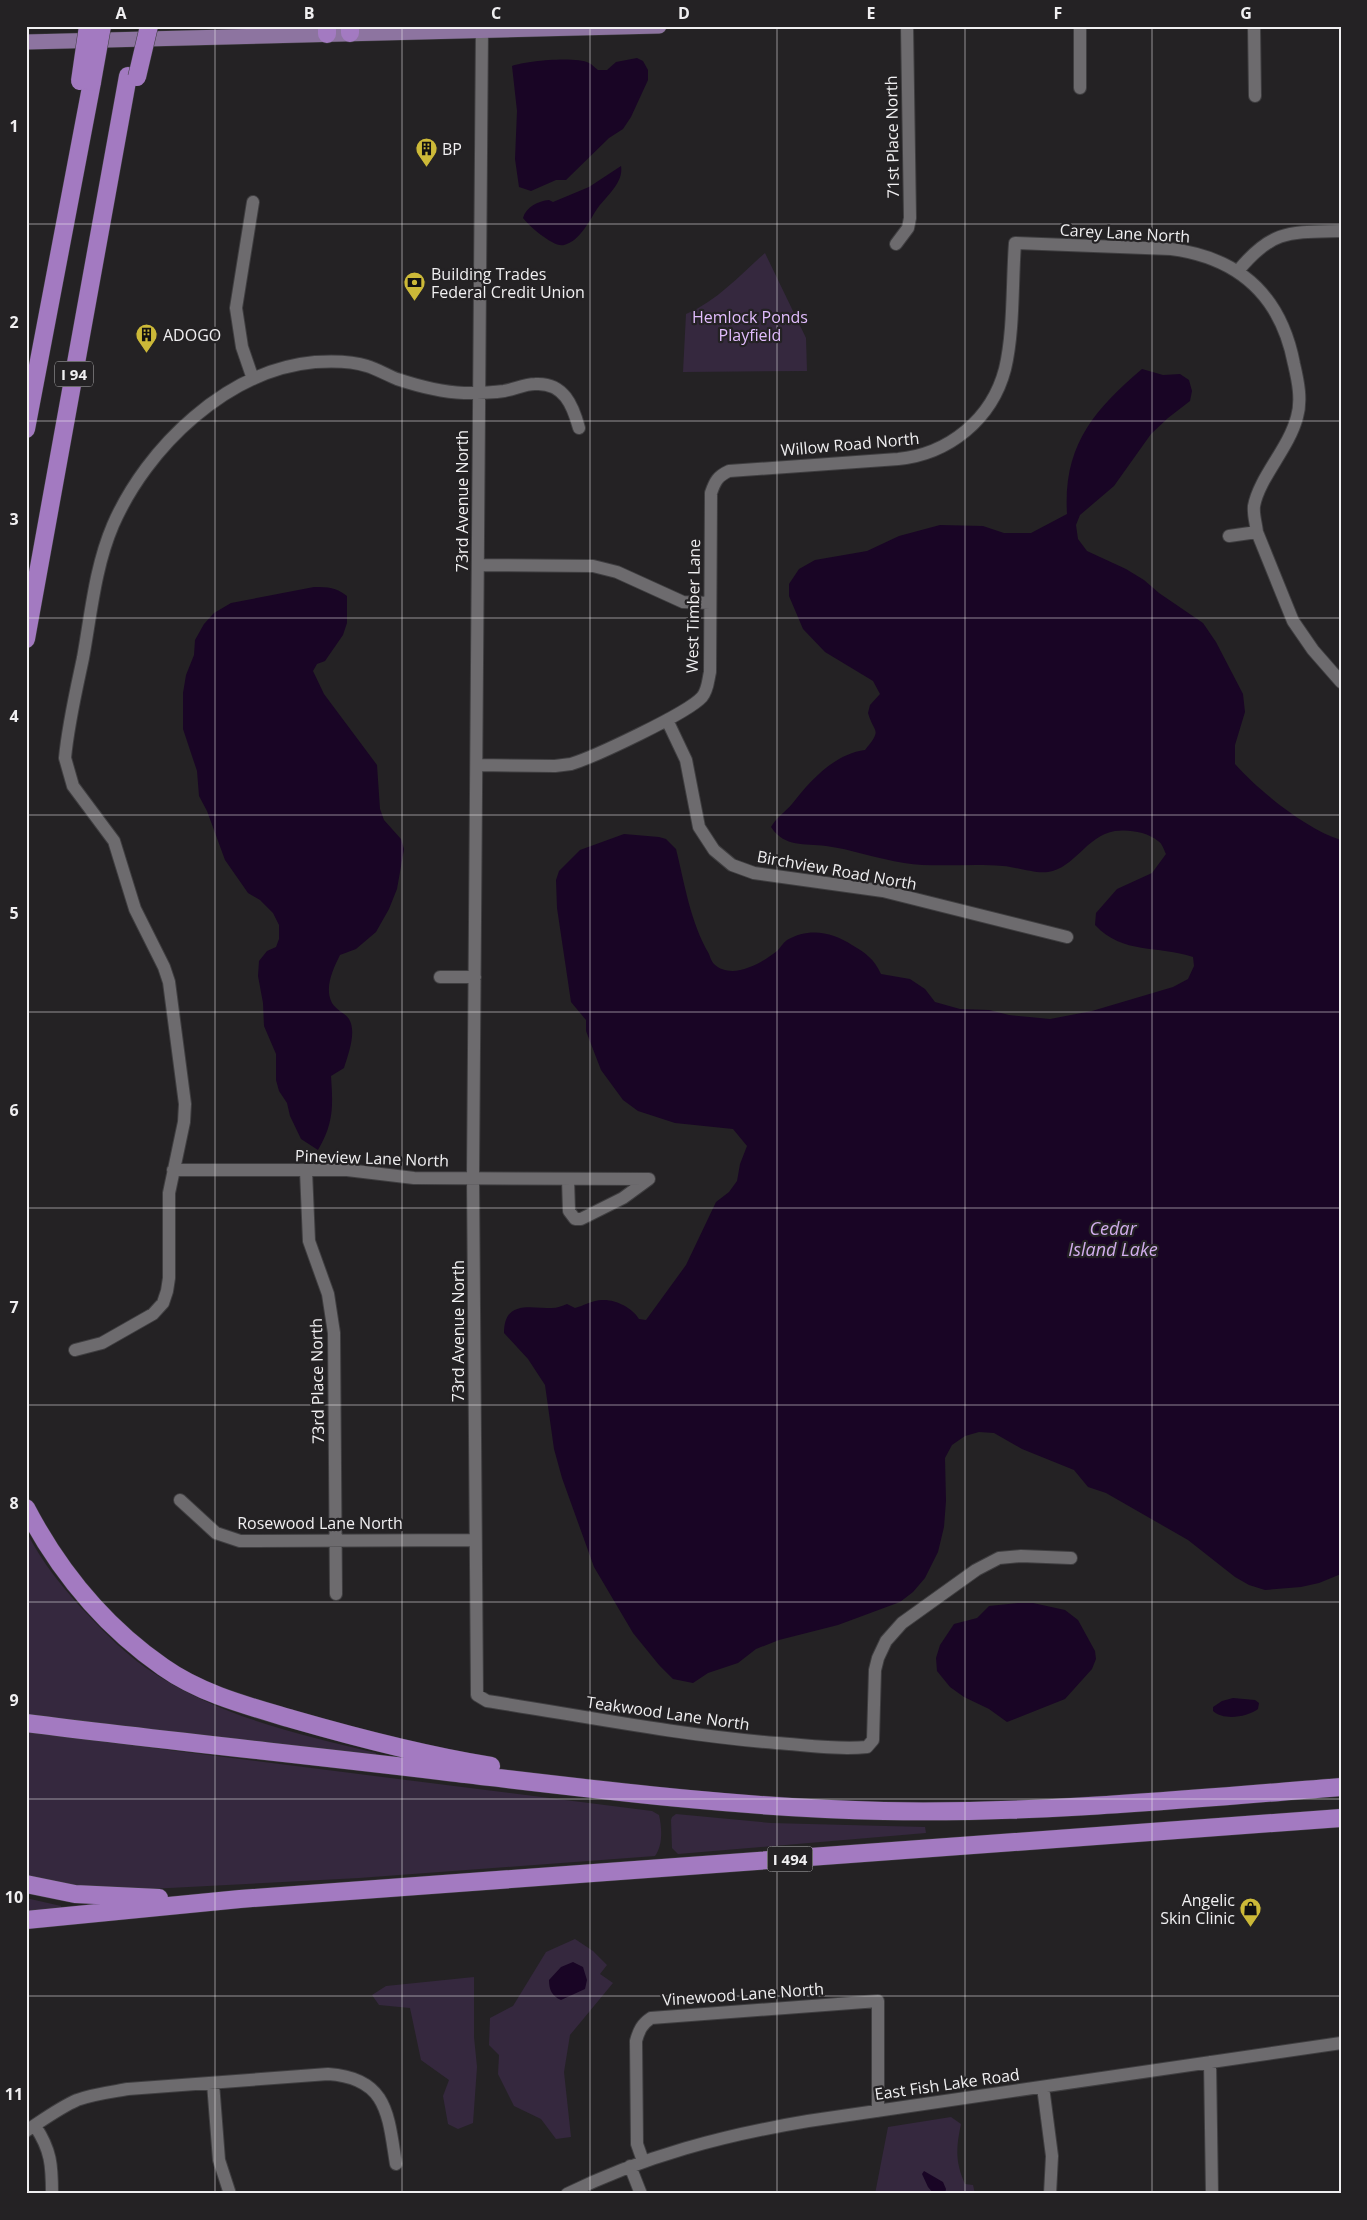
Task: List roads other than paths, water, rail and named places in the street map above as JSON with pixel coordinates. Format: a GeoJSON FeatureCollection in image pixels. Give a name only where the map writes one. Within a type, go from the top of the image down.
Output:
{"type":"FeatureCollection","features":[{"type":"Feature","properties":{"kind":"highway"},"geometry":{"type":"LineString","coordinates":[[86,82],[88,26]]}},
{"type":"Feature","properties":{"kind":"highway","name":"I 94"},"geometry":{"type":"LineString","coordinates":[[26,429],[86,82],[102,26]]}},
{"type":"Feature","properties":{"kind":"highway","name":"I 94"},"geometry":{"type":"LineString","coordinates":[[26,640],[122,108],[132,77],[136,26]]}},
{"type":"Feature","properties":{"kind":"highway"},"geometry":{"type":"LineString","coordinates":[[132,77],[149,26]]}},
{"type":"Feature","properties":{"kind":"highway"},"geometry":{"type":"LineString","coordinates":[[26,1508],[67,1573],[99,1612],[163,1667],[208,1691],[273,1713],[393,1746],[606,1790]]}},
{"type":"Feature","properties":{"kind":"highway"},"geometry":{"type":"LineString","coordinates":[[26,1723],[606,1790],[788,1807],[885,1811],[979,1811],[1078,1807],[1341,1787]]}},
{"type":"Feature","properties":{"kind":"highway","name":"I 494"},"geometry":{"type":"LineString","coordinates":[[240,1900],[1341,1818]]}},
{"type":"Feature","properties":{"kind":"highway"},"geometry":{"type":"LineString","coordinates":[[26,1884],[55,1892],[95,1896],[240,1900]]}},
{"type":"Feature","properties":{"kind":"highway"},"geometry":{"type":"LineString","coordinates":[[26,1920],[240,1900]]}},
{"type":"Feature","properties":{"kind":"main road"},"geometry":{"type":"LineString","coordinates":[[26,42],[327,30],[659,26]]}},
{"type":"Feature","properties":{"kind":"street","name":"71st Place North"},"geometry":{"type":"LineString","coordinates":[[896,244],[908,228],[910,218],[906,26]]}},
{"type":"Feature","properties":{"kind":"street"},"geometry":{"type":"LineString","coordinates":[[1080,26],[1080,88]]}},
{"type":"Feature","properties":{"kind":"street"},"geometry":{"type":"LineString","coordinates":[[1254,26],[1255,96]]}},
{"type":"Feature","properties":{"kind":"street","name":"73rd Avenue North"},"geometry":{"type":"LineString","coordinates":[[476,1685],[473,1178],[482,28]]}},
{"type":"Feature","properties":{"kind":"street"},"geometry":{"type":"LineString","coordinates":[[253,202],[236,308],[237,328],[253,380]]}},
{"type":"Feature","properties":{"kind":"street"},"geometry":{"type":"LineString","coordinates":[[1238,271],[1260,248],[1272,239],[1286,234],[1301,232],[1341,231]]}},
{"type":"Feature","properties":{"kind":"street","name":"Carey Lane North"},"geometry":{"type":"LineString","coordinates":[[1015,243],[1192,252],[1218,261],[1238,271],[1261,292],[1280,319],[1292,352],[1299,395],[1298,414],[1292,433],[1256,496],[1254,518],[1293,621],[1308,643],[1341,682]]}},
{"type":"Feature","properties":{"kind":"street","name":"Willow Road North"},"geometry":{"type":"LineString","coordinates":[[714,482],[729,471],[921,456],[949,443],[966,432],[991,401],[1004,371],[1009,348],[1015,243]]}},
{"type":"Feature","properties":{"kind":"street"},"geometry":{"type":"LineString","coordinates":[[75,1350],[102,1343],[153,1314],[163,1303],[169,1278],[169,1193],[184,1122],[185,1104],[169,982],[164,967],[135,909],[114,841],[73,786],[67,771],[66,744],[99,567],[113,525],[130,493],[148,465],[172,437],[223,396],[253,380],[280,369],[315,362],[366,366],[397,379],[437,390],[454,392],[505,390],[538,384],[549,386],[561,392],[574,408],[578,428]]}},
{"type":"Feature","properties":{"kind":"street","name":"West Timber Lane"},"geometry":{"type":"LineString","coordinates":[[477,766],[555,766],[571,764],[667,720],[698,701],[705,693],[710,672],[711,493],[714,482]]}},
{"type":"Feature","properties":{"kind":"street"},"geometry":{"type":"LineString","coordinates":[[1229,536],[1258,532]]}},
{"type":"Feature","properties":{"kind":"street"},"geometry":{"type":"LineString","coordinates":[[478,565],[593,566],[617,572],[683,602],[710,603]]}},
{"type":"Feature","properties":{"kind":"street","name":"Birchview Road North"},"geometry":{"type":"LineString","coordinates":[[667,720],[682,747],[686,760],[691,780],[696,820],[699,827],[714,850],[732,865],[754,873],[883,891],[1067,937]]}},
{"type":"Feature","properties":{"kind":"street"},"geometry":{"type":"LineString","coordinates":[[440,977],[475,977]]}},
{"type":"Feature","properties":{"kind":"street","name":"Pineview Lane North"},"geometry":{"type":"LineString","coordinates":[[173,1170],[363,1171],[414,1178],[649,1179],[623,1198],[581,1219],[575,1219],[569,1211],[568,1179]]}},
{"type":"Feature","properties":{"kind":"street","name":"73rd Place North"},"geometry":{"type":"LineString","coordinates":[[306,1170],[309,1241],[328,1294],[334,1333],[336,1594]]}},
{"type":"Feature","properties":{"kind":"street","name":"Rosewood Lane North"},"geometry":{"type":"LineString","coordinates":[[180,1500],[216,1533],[228,1538],[252,1542],[475,1540]]}},
{"type":"Feature","properties":{"kind":"street","name":"Teakwood Lane North"},"geometry":{"type":"LineString","coordinates":[[476,1685],[477,1695],[483,1700],[583,1718],[743,1740],[832,1747],[868,1747],[873,1740],[873,1688],[876,1664],[886,1641],[902,1623],[976,1570],[1000,1558],[1021,1556],[1071,1558]]}},
{"type":"Feature","properties":{"kind":"street","name":"Vinewood Lane North"},"geometry":{"type":"LineString","coordinates":[[643,2161],[637,2144],[636,2041],[638,2031],[651,2018],[878,2000],[878,2111]]}},
{"type":"Feature","properties":{"kind":"street","name":"East Fish Lake Road"},"geometry":{"type":"LineString","coordinates":[[567,2194],[643,2161],[747,2132],[1341,2043]]}},
{"type":"Feature","properties":{"kind":"street"},"geometry":{"type":"LineString","coordinates":[[1210,2062],[1212,2194]]}},
{"type":"Feature","properties":{"kind":"street"},"geometry":{"type":"LineString","coordinates":[[52,2194],[52,2160],[42,2137],[30,2128],[54,2112],[78,2100],[102,2093],[128,2089],[328,2074],[357,2079],[379,2097],[386,2109],[396,2164]]}},
{"type":"Feature","properties":{"kind":"street"},"geometry":{"type":"LineString","coordinates":[[213,2083],[218,2150],[224,2179],[230,2194]]}},
{"type":"Feature","properties":{"kind":"street"},"geometry":{"type":"LineString","coordinates":[[1043,2087],[1052,2156],[1050,2194]]}},
{"type":"Feature","properties":{"kind":"street"},"geometry":{"type":"LineString","coordinates":[[630,2166],[641,2194]]}},
{"type":"Feature","properties":{"kind":"water"},"geometry":{"type":"Polygon","coordinates":[[[637,58],[643,61],[648,70],[648,80],[631,117],[623,129],[609,138],[566,180],[556,180],[531,191],[519,187],[515,159],[517,111],[512,66],[539,61],[573,60],[589,63],[598,70],[607,70],[616,62],[637,58]]]}},
{"type":"Feature","properties":{"kind":"water"},"geometry":{"type":"Polygon","coordinates":[[[621,166],[620,178],[617,184],[597,209],[584,230],[570,243],[560,245],[548,240],[523,218],[527,211],[537,203],[549,200],[553,202],[589,187],[621,166]]]}},
{"type":"Feature","properties":{"kind":"water","name":"Cedar Island Lake"},"geometry":{"type":"Polygon","coordinates":[[[1142,369],[1163,375],[1180,374],[1189,380],[1192,391],[1190,401],[1151,434],[1114,486],[1080,515],[1076,525],[1078,539],[1087,551],[1126,569],[1144,580],[1159,593],[1203,623],[1216,642],[1243,694],[1245,712],[1235,745],[1235,764],[1257,786],[1284,808],[1327,835],[1341,840],[1341,1574],[1319,1583],[1301,1587],[1265,1590],[1249,1585],[1235,1577],[1188,1540],[1106,1493],[1088,1487],[1074,1470],[1022,1449],[994,1433],[979,1432],[965,1436],[952,1445],[945,1458],[946,1501],[944,1527],[938,1552],[925,1578],[913,1592],[900,1602],[838,1625],[779,1640],[756,1649],[738,1663],[708,1673],[693,1683],[673,1679],[633,1633],[594,1567],[562,1478],[554,1449],[545,1385],[528,1359],[504,1333],[505,1322],[508,1315],[520,1308],[554,1308],[567,1304],[575,1308],[599,1300],[612,1301],[623,1305],[633,1311],[639,1319],[646,1320],[686,1265],[716,1202],[729,1192],[737,1181],[740,1164],[747,1146],[733,1129],[675,1123],[638,1111],[623,1100],[601,1070],[586,1031],[586,1020],[571,1002],[557,908],[556,880],[559,871],[580,850],[624,834],[666,839],[676,849],[689,903],[702,941],[714,964],[721,969],[729,971],[738,971],[755,965],[771,956],[787,940],[795,936],[812,932],[829,934],[845,941],[869,957],[881,974],[910,979],[925,989],[935,1002],[960,1009],[989,1010],[1009,1015],[1050,1019],[1092,1011],[1173,987],[1188,979],[1194,966],[1193,957],[1180,953],[1129,945],[1117,941],[1095,925],[1096,913],[1117,889],[1152,873],[1166,854],[1159,842],[1143,833],[1120,830],[1105,834],[1088,845],[1066,865],[1043,872],[1003,866],[904,863],[835,847],[796,843],[782,838],[771,827],[807,786],[824,770],[843,757],[865,750],[874,738],[876,731],[868,713],[870,705],[880,694],[873,681],[825,652],[803,629],[789,596],[789,584],[799,569],[815,560],[867,551],[899,536],[940,525],[983,526],[1004,533],[1031,533],[1067,514],[1067,490],[1070,469],[1076,449],[1096,415],[1142,369]]]}},
{"type":"Feature","properties":{"kind":"water"},"geometry":{"type":"Polygon","coordinates":[[[314,587],[332,588],[347,596],[347,623],[343,635],[325,661],[317,664],[313,671],[324,694],[377,765],[380,809],[384,820],[401,839],[404,849],[397,889],[389,909],[376,932],[356,949],[340,955],[330,979],[329,991],[332,1003],[349,1019],[352,1037],[344,1068],[331,1076],[330,1123],[318,1150],[301,1139],[290,1116],[287,1103],[279,1091],[276,1080],[276,1054],[264,1026],[263,1003],[258,976],[259,961],[267,951],[276,947],[279,939],[279,925],[273,913],[260,900],[248,893],[225,860],[207,811],[199,796],[197,771],[183,729],[183,693],[186,675],[194,655],[195,640],[204,624],[214,613],[231,603],[314,587]]]}},
{"type":"Feature","properties":{"kind":"water"},"geometry":{"type":"Polygon","coordinates":[[[1033,1603],[1065,1610],[1078,1620],[1095,1651],[1096,1659],[1092,1669],[1065,1699],[1007,1722],[989,1709],[964,1697],[950,1687],[937,1671],[936,1658],[940,1645],[954,1624],[977,1618],[989,1606],[1033,1603]]]}},
{"type":"Feature","properties":{"kind":"water"},"geometry":{"type":"Polygon","coordinates":[[[1233,1698],[1255,1700],[1259,1703],[1258,1709],[1236,1717],[1223,1716],[1213,1711],[1213,1707],[1222,1701],[1233,1698]]]}},
{"type":"Feature","properties":{"kind":"water"},"geometry":{"type":"Polygon","coordinates":[[[573,1962],[583,1967],[587,1980],[585,1989],[561,2000],[555,1997],[552,1992],[549,1980],[561,1967],[573,1962]]]}},
{"type":"Feature","properties":{"kind":"water"},"geometry":{"type":"Polygon","coordinates":[[[924,2171],[943,2182],[946,2189],[945,2194],[934,2194],[928,2187],[922,2174],[924,2171]]]}},
{"type":"Feature","properties":{"kind":"place","name":"BP"},"geometry":{"type":"Point","coordinates":[426,168]}},
{"type":"Feature","properties":{"kind":"place","name":"Building Trades Federal Credit Union"},"geometry":{"type":"Point","coordinates":[415,302]}},
{"type":"Feature","properties":{"kind":"place","name":"ADOGO"},"geometry":{"type":"Point","coordinates":[147,354]}},
{"type":"Feature","properties":{"kind":"place","name":"Angelic Skin Clinic"},"geometry":{"type":"Point","coordinates":[1251,1928]}},
{"type":"Feature","properties":{"kind":"park label","name":"Hemlock Ponds Playfield"},"geometry":{"type":"Point","coordinates":[750,326]}}]}
